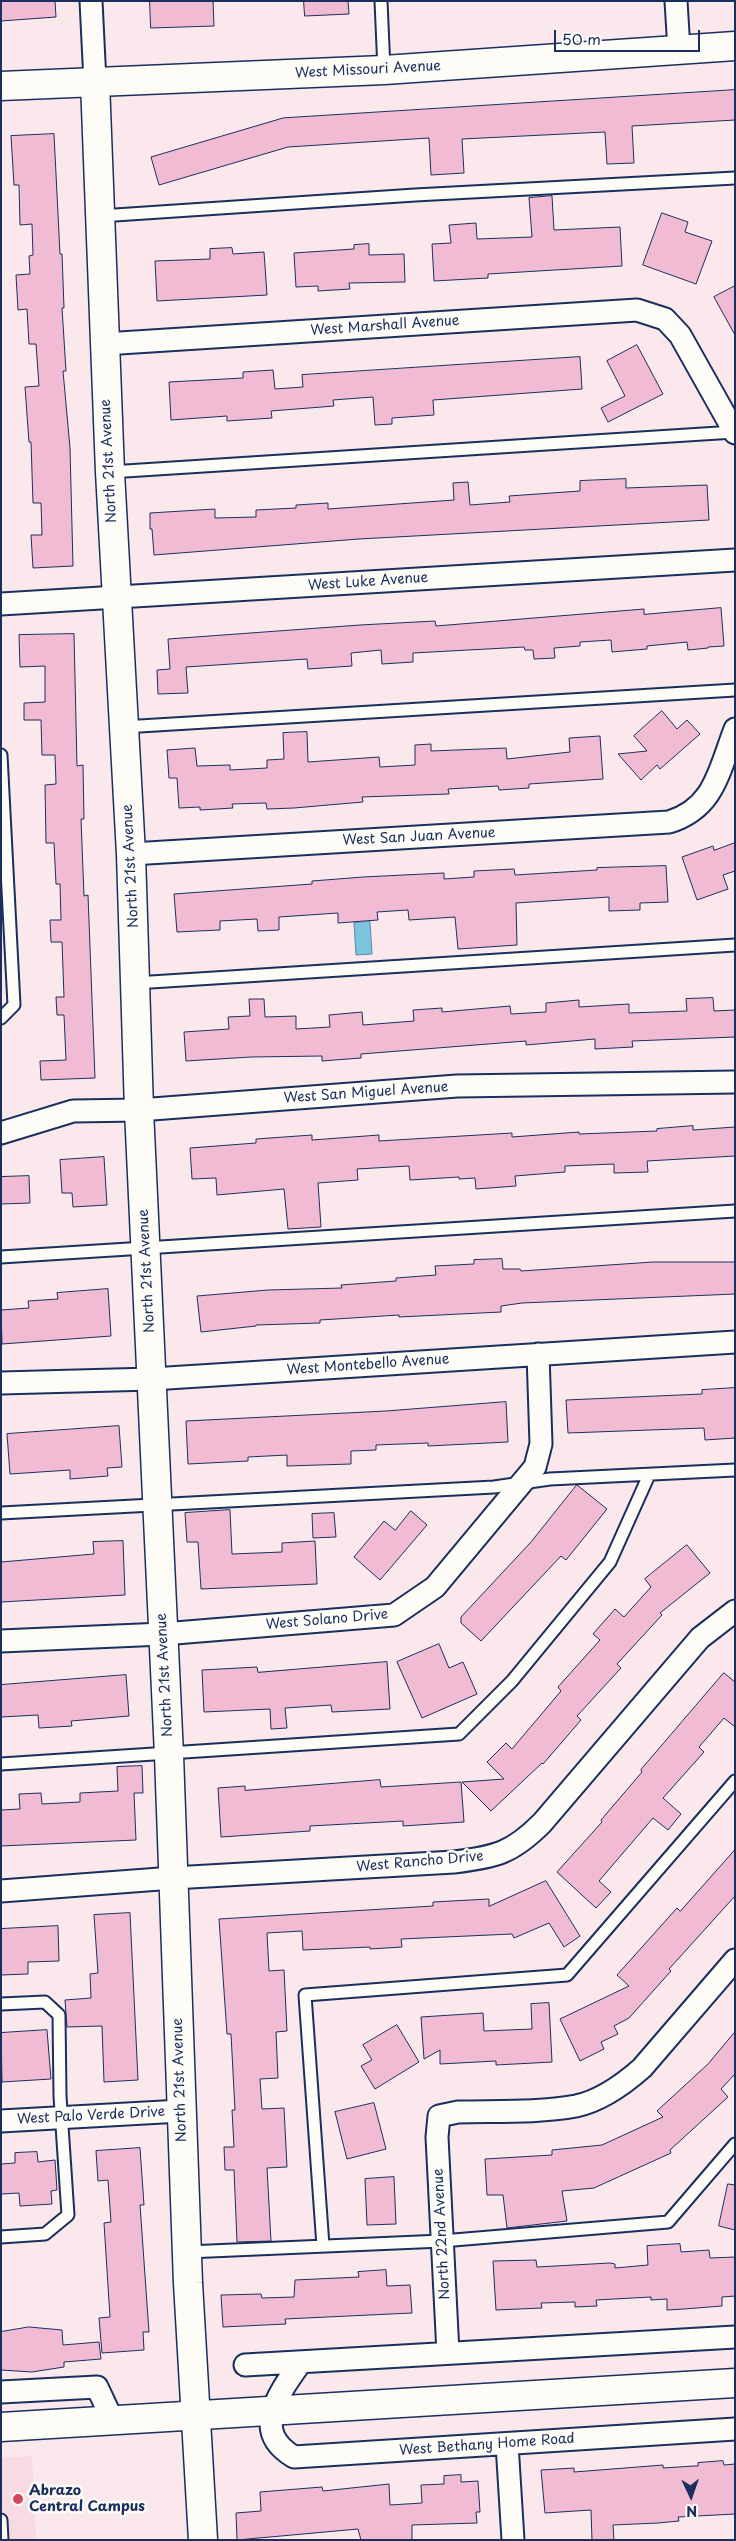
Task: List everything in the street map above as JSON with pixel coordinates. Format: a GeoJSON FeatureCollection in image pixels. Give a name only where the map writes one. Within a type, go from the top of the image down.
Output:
{"type":"FeatureCollection","features":[{"type":"Feature","properties":{"kind":"street","name":"North 21st Avenue"},"geometry":{"type":"LineString","coordinates":[[91,1],[110,472],[131,854],[139,1110],[169,1755],[187,2252],[203,2540]]}},
{"type":"Feature","properties":{"kind":"street"},"geometry":{"type":"LineString","coordinates":[[676,1],[679,50]]}},
{"type":"Feature","properties":{"kind":"street","name":"West Missouri Avenue"},"geometry":{"type":"LineString","coordinates":[[1,86],[384,70],[735,46]]}},
{"type":"Feature","properties":{"kind":"street","name":"West Marshall Avenue"},"geometry":{"type":"LineString","coordinates":[[104,344],[637,310],[665,319],[680,335],[735,433]]}},
{"type":"Feature","properties":{"kind":"street","name":"West Luke Avenue"},"geometry":{"type":"LineString","coordinates":[[1,604],[735,560]]}},
{"type":"Feature","properties":{"kind":"street","name":"West San Juan Avenue"},"geometry":{"type":"LineString","coordinates":[[131,854],[669,822],[684,818],[702,805],[710,791],[735,729]]}},
{"type":"Feature","properties":{"kind":"street","name":"West San Miguel Avenue"},"geometry":{"type":"LineString","coordinates":[[1,1133],[73,1111],[139,1110],[457,1086],[735,1082]]}},
{"type":"Feature","properties":{"kind":"street","name":"West Montebello Avenue"},"geometry":{"type":"LineString","coordinates":[[1,1383],[152,1379],[735,1342]]}},
{"type":"Feature","properties":{"kind":"street","name":"West Solano Drive"},"geometry":{"type":"LineString","coordinates":[[1,1642],[163,1634],[394,1615],[435,1587],[535,1467],[541,1444],[538,1354]]}},
{"type":"Feature","properties":{"kind":"street","name":"West Rancho Drive"},"geometry":{"type":"LineString","coordinates":[[1,1891],[173,1878],[454,1862],[483,1858],[506,1852],[525,1841],[542,1823],[700,1638],[735,1611]]}},
{"type":"Feature","properties":{"kind":"street","name":"North 22nd Avenue"},"geometry":{"type":"LineString","coordinates":[[448,2353],[437,2137],[439,2116],[458,2112],[578,2106],[602,2096],[629,2080],[642,2068],[735,1960]]}},
{"type":"Feature","properties":{"kind":"street","name":"West Palo Verde Drive"},"geometry":{"type":"LineString","coordinates":[[1,2121],[181,2111]]}},
{"type":"Feature","properties":{"kind":"street"},"geometry":{"type":"LineString","coordinates":[[245,2365],[735,2336]]}},
{"type":"Feature","properties":{"kind":"street"},"geometry":{"type":"LineString","coordinates":[[271,2411],[301,2362]]}},
{"type":"Feature","properties":{"kind":"street"},"geometry":{"type":"LineString","coordinates":[[1,2427],[735,2383]]}},
{"type":"Feature","properties":{"kind":"street"},"geometry":{"type":"LineString","coordinates":[[1,2392],[97,2387],[113,2421]]}},
{"type":"Feature","properties":{"kind":"street","name":"West Bethany Home Road"},"geometry":{"type":"LineString","coordinates":[[271,2411],[273,2438],[281,2449],[294,2457],[735,2429]]}},
{"type":"Feature","properties":{"kind":"street"},"geometry":{"type":"LineString","coordinates":[[507,2444],[513,2540]]}},
{"type":"Feature","properties":{"kind":"lane"},"geometry":{"type":"LineString","coordinates":[[381,1],[384,70]]}},
{"type":"Feature","properties":{"kind":"lane"},"geometry":{"type":"LineString","coordinates":[[100,216],[415,195],[735,178]]}},
{"type":"Feature","properties":{"kind":"lane"},"geometry":{"type":"LineString","coordinates":[[110,472],[735,433]]}},
{"type":"Feature","properties":{"kind":"lane"},"geometry":{"type":"LineString","coordinates":[[123,727],[735,690]]}},
{"type":"Feature","properties":{"kind":"lane"},"geometry":{"type":"LineString","coordinates":[[1,756],[14,1005],[1,1018]]}},
{"type":"Feature","properties":{"kind":"lane"},"geometry":{"type":"LineString","coordinates":[[136,983],[735,945]]}},
{"type":"Feature","properties":{"kind":"lane"},"geometry":{"type":"LineString","coordinates":[[1,1256],[735,1211]]}},
{"type":"Feature","properties":{"kind":"lane"},"geometry":{"type":"LineString","coordinates":[[1,1513],[494,1488],[550,1479],[735,1470]]}},
{"type":"Feature","properties":{"kind":"lane"},"geometry":{"type":"LineString","coordinates":[[1,1764],[169,1755],[459,1734],[512,1680],[610,1562],[649,1475]]}},
{"type":"Feature","properties":{"kind":"lane"},"geometry":{"type":"LineString","coordinates":[[323,2246],[305,1996],[567,1975],[735,1781]]}},
{"type":"Feature","properties":{"kind":"lane"},"geometry":{"type":"LineString","coordinates":[[1,2004],[45,2002],[59,2015],[68,2215],[45,2234],[1,2236]]}},
{"type":"Feature","properties":{"kind":"lane"},"geometry":{"type":"LineString","coordinates":[[187,2252],[442,2241],[668,2222],[735,2144]]}},
{"type":"Feature","properties":{"kind":"lane"},"geometry":{"type":"LineString","coordinates":[[1,2520],[2,2540]]}},
{"type":"Feature","properties":{"kind":"shaded area","name":"Abrazo Central Campus"},"geometry":{"type":"Polygon","coordinates":[[[32,2456],[36,2540],[1,2540],[1,2458],[32,2456]]]}},
{"type":"Feature","properties":{"kind":"water"},"geometry":{"type":"Polygon","coordinates":[[[370,922],[372,954],[356,955],[354,923],[370,922]]]}},
{"type":"Feature","properties":{"kind":"building"},"geometry":{"type":"Polygon","coordinates":[[[1,1],[55,1],[56,17],[1,21],[1,1]]]}},
{"type":"Feature","properties":{"kind":"building"},"geometry":{"type":"Polygon","coordinates":[[[150,1],[213,1],[214,26],[151,28],[150,1]]]}},
{"type":"Feature","properties":{"kind":"building"},"geometry":{"type":"Polygon","coordinates":[[[304,1],[348,1],[349,14],[305,16],[304,1]]]}},
{"type":"Feature","properties":{"kind":"building"},"geometry":{"type":"Polygon","coordinates":[[[735,90],[735,120],[632,126],[634,163],[607,164],[605,132],[462,139],[464,173],[431,175],[429,138],[288,147],[159,185],[151,157],[283,118],[735,90]]]}},
{"type":"Feature","properties":{"kind":"building"},"geometry":{"type":"Polygon","coordinates":[[[54,134],[60,254],[62,254],[64,308],[62,308],[66,371],[63,371],[70,448],[73,566],[33,568],[31,535],[42,535],[41,503],[33,503],[31,442],[29,442],[25,387],[39,386],[36,344],[29,344],[27,309],[18,310],[16,275],[30,274],[29,256],[33,255],[32,224],[20,225],[19,185],[14,185],[11,136],[54,134]]]}},
{"type":"Feature","properties":{"kind":"building"},"geometry":{"type":"Polygon","coordinates":[[[552,196],[554,230],[620,227],[622,266],[488,274],[488,278],[434,281],[432,244],[451,243],[449,225],[476,223],[477,239],[532,237],[529,198],[552,196]]]}},
{"type":"Feature","properties":{"kind":"building"},"geometry":{"type":"Polygon","coordinates":[[[662,213],[688,222],[685,232],[712,241],[696,284],[643,265],[662,213]]]}},
{"type":"Feature","properties":{"kind":"building"},"geometry":{"type":"Polygon","coordinates":[[[369,244],[369,255],[404,254],[405,282],[349,283],[350,289],[318,291],[318,286],[296,287],[294,253],[354,249],[354,245],[369,244]]]}},
{"type":"Feature","properties":{"kind":"building"},"geometry":{"type":"Polygon","coordinates":[[[232,248],[233,254],[264,252],[267,295],[157,301],[155,261],[210,259],[210,249],[232,248]]]}},
{"type":"Feature","properties":{"kind":"building"},"geometry":{"type":"Polygon","coordinates":[[[735,286],[735,335],[714,297],[735,286]]]}},
{"type":"Feature","properties":{"kind":"building"},"geometry":{"type":"Polygon","coordinates":[[[637,345],[663,394],[608,422],[601,408],[625,396],[607,361],[637,345]]]}},
{"type":"Feature","properties":{"kind":"building"},"geometry":{"type":"Polygon","coordinates":[[[580,357],[582,389],[433,400],[434,415],[392,418],[392,424],[375,425],[373,397],[333,400],[334,406],[271,411],[272,418],[227,421],[227,416],[171,420],[169,382],[243,378],[243,372],[273,370],[275,389],[303,387],[302,375],[580,357]]]}},
{"type":"Feature","properties":{"kind":"building"},"geometry":{"type":"Polygon","coordinates":[[[626,479],[626,488],[707,485],[709,520],[359,539],[154,555],[152,529],[150,529],[150,513],[215,509],[215,518],[256,517],[256,510],[296,508],[296,505],[328,503],[328,509],[454,500],[453,483],[468,482],[470,505],[510,502],[509,496],[580,491],[580,481],[626,479]]]}},
{"type":"Feature","properties":{"kind":"building"},"geometry":{"type":"Polygon","coordinates":[[[721,608],[724,646],[688,650],[687,642],[647,646],[647,649],[612,652],[611,640],[580,642],[580,646],[554,648],[555,658],[534,659],[533,650],[525,650],[524,647],[413,653],[413,662],[382,664],[381,650],[351,653],[352,666],[308,669],[307,659],[186,667],[188,693],[158,694],[157,670],[170,669],[168,639],[435,621],[436,626],[644,609],[644,614],[721,608]]]}},
{"type":"Feature","properties":{"kind":"building"},"geometry":{"type":"Polygon","coordinates":[[[74,634],[77,766],[83,765],[84,819],[81,819],[84,896],[88,895],[95,1078],[41,1080],[40,1061],[66,1060],[64,1015],[57,1015],[56,997],[64,997],[62,942],[51,942],[50,920],[61,920],[60,884],[56,884],[54,843],[46,843],[45,785],[56,784],[55,755],[42,755],[41,720],[24,720],[24,703],[45,702],[45,666],[20,667],[19,635],[74,634]]]}},
{"type":"Feature","properties":{"kind":"building"},"geometry":{"type":"Polygon","coordinates":[[[662,711],[677,729],[687,720],[700,734],[660,769],[657,765],[641,780],[618,754],[647,751],[634,736],[662,711]]]}},
{"type":"Feature","properties":{"kind":"building"},"geometry":{"type":"Polygon","coordinates":[[[307,732],[308,762],[379,757],[380,767],[415,765],[415,745],[431,744],[431,751],[506,748],[507,759],[570,752],[569,738],[600,736],[603,779],[529,784],[529,788],[499,790],[498,786],[448,789],[449,794],[362,797],[363,802],[294,808],[267,809],[266,803],[232,804],[233,808],[200,810],[200,807],[179,808],[177,778],[169,778],[167,750],[195,748],[197,766],[230,765],[230,770],[267,768],[267,760],[284,759],[283,733],[307,732]]]}},
{"type":"Feature","properties":{"kind":"building"},"geometry":{"type":"Polygon","coordinates":[[[735,843],[735,871],[723,875],[728,889],[697,900],[682,857],[713,846],[714,850],[735,843]]]}},
{"type":"Feature","properties":{"kind":"building"},"geometry":{"type":"Polygon","coordinates":[[[666,866],[668,902],[640,903],[640,910],[609,911],[609,897],[516,903],[517,945],[458,949],[455,917],[409,920],[408,910],[377,912],[378,920],[338,923],[338,913],[279,917],[279,930],[258,931],[257,919],[220,921],[220,930],[177,932],[174,894],[312,884],[312,881],[363,877],[444,873],[444,879],[474,877],[474,871],[514,869],[515,875],[597,870],[597,868],[666,866]]]}},
{"type":"Feature","properties":{"kind":"building"},"geometry":{"type":"Polygon","coordinates":[[[713,998],[714,1011],[735,1010],[735,1037],[632,1041],[633,1047],[595,1049],[595,1039],[526,1045],[526,1041],[361,1054],[361,1058],[322,1061],[322,1056],[251,1057],[186,1061],[184,1032],[229,1029],[228,1017],[250,1016],[249,999],[264,999],[265,1017],[296,1016],[296,1029],[330,1027],[329,1015],[362,1012],[363,1025],[414,1021],[413,1010],[442,1008],[442,1012],[510,1006],[511,1014],[546,1012],[546,1003],[579,1000],[579,1007],[629,1004],[629,1013],[687,1011],[686,999],[713,998]]]}},
{"type":"Feature","properties":{"kind":"building"},"geometry":{"type":"Polygon","coordinates":[[[693,1126],[693,1130],[735,1127],[735,1156],[647,1161],[648,1172],[614,1173],[614,1164],[565,1166],[565,1172],[515,1176],[516,1186],[476,1189],[475,1178],[410,1180],[409,1166],[357,1169],[358,1180],[318,1183],[321,1227],[288,1229],[284,1189],[217,1195],[216,1178],[192,1179],[190,1148],[256,1143],[256,1139],[312,1135],[312,1140],[379,1135],[379,1141],[512,1133],[512,1137],[579,1132],[579,1134],[657,1131],[657,1129],[693,1126]]]}},
{"type":"Feature","properties":{"kind":"building"},"geometry":{"type":"Polygon","coordinates":[[[104,1157],[107,1205],[73,1207],[72,1193],[62,1193],[60,1160],[104,1157]]]}},
{"type":"Feature","properties":{"kind":"building"},"geometry":{"type":"Polygon","coordinates":[[[29,1176],[30,1203],[1,1204],[1,1177],[29,1176]]]}},
{"type":"Feature","properties":{"kind":"building"},"geometry":{"type":"Polygon","coordinates":[[[502,1259],[503,1269],[520,1269],[521,1271],[653,1262],[735,1262],[735,1294],[522,1303],[501,1306],[501,1312],[399,1317],[399,1315],[320,1320],[320,1323],[256,1325],[201,1332],[197,1296],[268,1290],[342,1288],[341,1285],[396,1281],[396,1278],[436,1275],[435,1266],[474,1264],[474,1260],[502,1259]]]}},
{"type":"Feature","properties":{"kind":"building"},"geometry":{"type":"Polygon","coordinates":[[[108,1289],[111,1336],[2,1344],[1,1310],[29,1308],[28,1301],[58,1299],[57,1293],[108,1289]]]}},
{"type":"Feature","properties":{"kind":"building"},"geometry":{"type":"Polygon","coordinates":[[[735,1388],[735,1438],[705,1440],[704,1428],[568,1433],[566,1400],[702,1394],[702,1390],[735,1388]]]}},
{"type":"Feature","properties":{"kind":"building"},"geometry":{"type":"Polygon","coordinates":[[[506,1402],[508,1442],[428,1446],[428,1443],[376,1445],[376,1450],[351,1451],[351,1464],[287,1466],[287,1455],[248,1457],[248,1461],[188,1464],[186,1421],[386,1411],[506,1402]]]}},
{"type":"Feature","properties":{"kind":"building"},"geometry":{"type":"Polygon","coordinates":[[[119,1426],[122,1467],[107,1468],[108,1476],[70,1479],[70,1470],[10,1474],[7,1434],[119,1426]]]}},
{"type":"Feature","properties":{"kind":"building"},"geometry":{"type":"Polygon","coordinates":[[[577,1485],[607,1509],[566,1560],[561,1556],[481,1641],[461,1623],[461,1617],[531,1542],[577,1485]]]}},
{"type":"Feature","properties":{"kind":"building"},"geometry":{"type":"Polygon","coordinates":[[[230,1510],[232,1554],[282,1552],[282,1543],[315,1541],[317,1584],[201,1589],[198,1542],[187,1542],[185,1513],[230,1510]]]}},
{"type":"Feature","properties":{"kind":"building"},"geometry":{"type":"Polygon","coordinates":[[[411,1511],[427,1525],[380,1580],[354,1557],[384,1521],[395,1530],[411,1511]]]}},
{"type":"Feature","properties":{"kind":"building"},"geometry":{"type":"Polygon","coordinates":[[[334,1513],[336,1537],[313,1538],[312,1514],[334,1513]]]}},
{"type":"Feature","properties":{"kind":"building"},"geometry":{"type":"Polygon","coordinates":[[[123,1541],[125,1595],[1,1602],[1,1562],[94,1554],[93,1542],[123,1541]]]}},
{"type":"Feature","properties":{"kind":"building"},"geometry":{"type":"Polygon","coordinates":[[[687,1545],[710,1573],[660,1613],[662,1615],[617,1664],[621,1668],[577,1716],[581,1720],[543,1764],[491,1811],[462,1782],[504,1779],[487,1762],[506,1743],[512,1749],[561,1691],[558,1687],[600,1640],[593,1634],[615,1609],[624,1617],[651,1587],[645,1579],[687,1545]]]}},
{"type":"Feature","properties":{"kind":"building"},"geometry":{"type":"Polygon","coordinates":[[[439,1644],[449,1668],[463,1662],[477,1694],[422,1718],[397,1662],[439,1644]]]}},
{"type":"Feature","properties":{"kind":"building"},"geometry":{"type":"Polygon","coordinates":[[[387,1662],[390,1709],[332,1712],[331,1705],[285,1708],[287,1728],[271,1729],[270,1709],[204,1712],[202,1670],[257,1667],[258,1672],[387,1662]]]}},
{"type":"Feature","properties":{"kind":"building"},"geometry":{"type":"Polygon","coordinates":[[[724,1673],[735,1682],[735,1727],[724,1718],[699,1747],[704,1752],[663,1798],[681,1814],[668,1830],[653,1818],[599,1881],[611,1892],[596,1908],[557,1872],[602,1822],[601,1820],[642,1772],[641,1770],[724,1673]]]}},
{"type":"Feature","properties":{"kind":"building"},"geometry":{"type":"Polygon","coordinates":[[[126,1675],[129,1716],[71,1721],[72,1726],[39,1728],[38,1715],[1,1717],[1,1685],[126,1675]]]}},
{"type":"Feature","properties":{"kind":"building"},"geometry":{"type":"Polygon","coordinates":[[[142,1766],[143,1793],[134,1793],[136,1840],[1,1846],[1,1810],[20,1809],[19,1794],[41,1793],[42,1804],[80,1802],[80,1793],[118,1791],[117,1767],[142,1766]]]}},
{"type":"Feature","properties":{"kind":"building"},"geometry":{"type":"Polygon","coordinates":[[[380,1780],[381,1787],[461,1782],[464,1822],[403,1826],[403,1821],[310,1826],[310,1831],[221,1837],[218,1788],[245,1786],[245,1790],[380,1780]]]}},
{"type":"Feature","properties":{"kind":"building"},"geometry":{"type":"Polygon","coordinates":[[[735,1850],[735,1896],[669,1969],[671,1971],[629,2018],[614,2026],[618,2034],[601,2042],[604,2049],[580,2061],[560,2019],[629,1986],[617,1975],[677,1908],[680,1911],[735,1850]]]}},
{"type":"Feature","properties":{"kind":"building"},"geometry":{"type":"Polygon","coordinates":[[[546,1881],[580,1936],[564,1947],[549,1923],[514,1938],[512,1934],[401,1939],[402,1947],[370,1949],[370,1947],[303,1950],[302,1931],[267,1933],[269,1971],[284,1970],[287,2031],[276,2032],[278,2078],[260,2079],[262,2109],[284,2108],[287,2167],[267,2168],[271,2241],[237,2242],[234,2170],[225,2170],[224,2147],[234,2147],[232,2110],[235,2110],[231,2034],[227,2034],[219,1919],[433,1906],[433,1902],[489,1899],[489,1906],[546,1881]]]}},
{"type":"Feature","properties":{"kind":"building"},"geometry":{"type":"Polygon","coordinates":[[[130,1913],[138,2080],[104,2082],[102,2026],[67,2027],[65,2000],[91,1998],[90,1974],[98,1973],[94,1915],[130,1913]]]}},
{"type":"Feature","properties":{"kind":"building"},"geometry":{"type":"Polygon","coordinates":[[[58,1926],[59,1961],[28,1962],[28,1974],[1,1975],[1,1929],[58,1926]]]}},
{"type":"Feature","properties":{"kind":"building"},"geometry":{"type":"Polygon","coordinates":[[[549,2003],[552,2062],[496,2065],[496,2061],[440,2064],[440,2050],[424,2059],[421,2017],[483,2013],[484,2031],[532,2029],[531,2004],[549,2003]]]}},
{"type":"Feature","properties":{"kind":"building"},"geometry":{"type":"Polygon","coordinates":[[[397,2025],[419,2062],[375,2089],[361,2066],[372,2060],[363,2045],[397,2025]]]}},
{"type":"Feature","properties":{"kind":"building"},"geometry":{"type":"Polygon","coordinates":[[[47,2030],[51,2079],[2,2082],[1,2033],[47,2030]]]}},
{"type":"Feature","properties":{"kind":"building"},"geometry":{"type":"Polygon","coordinates":[[[735,2032],[735,2074],[721,2089],[728,2097],[670,2150],[671,2153],[594,2188],[562,2191],[567,2221],[507,2228],[503,2195],[487,2195],[485,2159],[552,2155],[552,2150],[602,2145],[663,2117],[657,2111],[708,2064],[735,2032]]]}},
{"type":"Feature","properties":{"kind":"building"},"geometry":{"type":"Polygon","coordinates":[[[374,2103],[386,2149],[347,2159],[335,2112],[374,2103]]]}},
{"type":"Feature","properties":{"kind":"building"},"geometry":{"type":"Polygon","coordinates":[[[140,2148],[144,2205],[140,2205],[149,2332],[143,2332],[144,2350],[102,2353],[99,2318],[110,2317],[104,2223],[111,2222],[108,2180],[98,2181],[96,2151],[140,2148]]]}},
{"type":"Feature","properties":{"kind":"building"},"geometry":{"type":"Polygon","coordinates":[[[37,2152],[38,2162],[55,2160],[57,2190],[51,2191],[52,2204],[20,2206],[19,2193],[1,2194],[1,2164],[15,2163],[15,2153],[37,2152]]]}},
{"type":"Feature","properties":{"kind":"building"},"geometry":{"type":"Polygon","coordinates":[[[394,2177],[396,2224],[367,2225],[365,2179],[394,2177]]]}},
{"type":"Feature","properties":{"kind":"building"},"geometry":{"type":"Polygon","coordinates":[[[728,2184],[735,2185],[735,2230],[719,2226],[728,2184]]]}},
{"type":"Feature","properties":{"kind":"building"},"geometry":{"type":"Polygon","coordinates":[[[680,2244],[681,2252],[709,2250],[710,2258],[735,2257],[735,2296],[722,2297],[722,2306],[667,2310],[667,2299],[651,2300],[651,2297],[596,2300],[597,2306],[575,2307],[575,2302],[541,2303],[542,2308],[496,2310],[493,2261],[536,2260],[537,2267],[610,2263],[615,2264],[615,2268],[648,2265],[647,2246],[680,2244]]]}},
{"type":"Feature","properties":{"kind":"building"},"geometry":{"type":"Polygon","coordinates":[[[386,2270],[387,2286],[410,2285],[412,2313],[285,2319],[286,2324],[223,2327],[221,2295],[261,2294],[262,2298],[294,2297],[295,2280],[359,2277],[358,2272],[386,2270]]]}},
{"type":"Feature","properties":{"kind":"building"},"geometry":{"type":"Polygon","coordinates":[[[29,2327],[62,2330],[63,2345],[99,2342],[101,2359],[64,2362],[64,2367],[32,2372],[1,2370],[1,2332],[29,2327]]]}},
{"type":"Feature","properties":{"kind":"building"},"geometry":{"type":"Polygon","coordinates":[[[723,2461],[724,2465],[735,2464],[735,2514],[678,2517],[679,2521],[613,2525],[614,2540],[592,2540],[591,2510],[545,2513],[541,2470],[574,2468],[574,2472],[663,2465],[663,2468],[698,2466],[698,2463],[723,2461]]]}},
{"type":"Feature","properties":{"kind":"building"},"geometry":{"type":"Polygon","coordinates":[[[461,2475],[461,2482],[478,2481],[480,2512],[476,2512],[477,2523],[412,2525],[412,2540],[361,2540],[358,2529],[237,2540],[236,2513],[261,2511],[260,2492],[322,2487],[323,2491],[389,2484],[390,2505],[422,2503],[421,2485],[444,2484],[444,2476],[461,2475]]]}},
{"type":"Feature","properties":{"kind":"place","name":"Abrazo Central Campus"},"geometry":{"type":"Point","coordinates":[18,2499]}}]}
